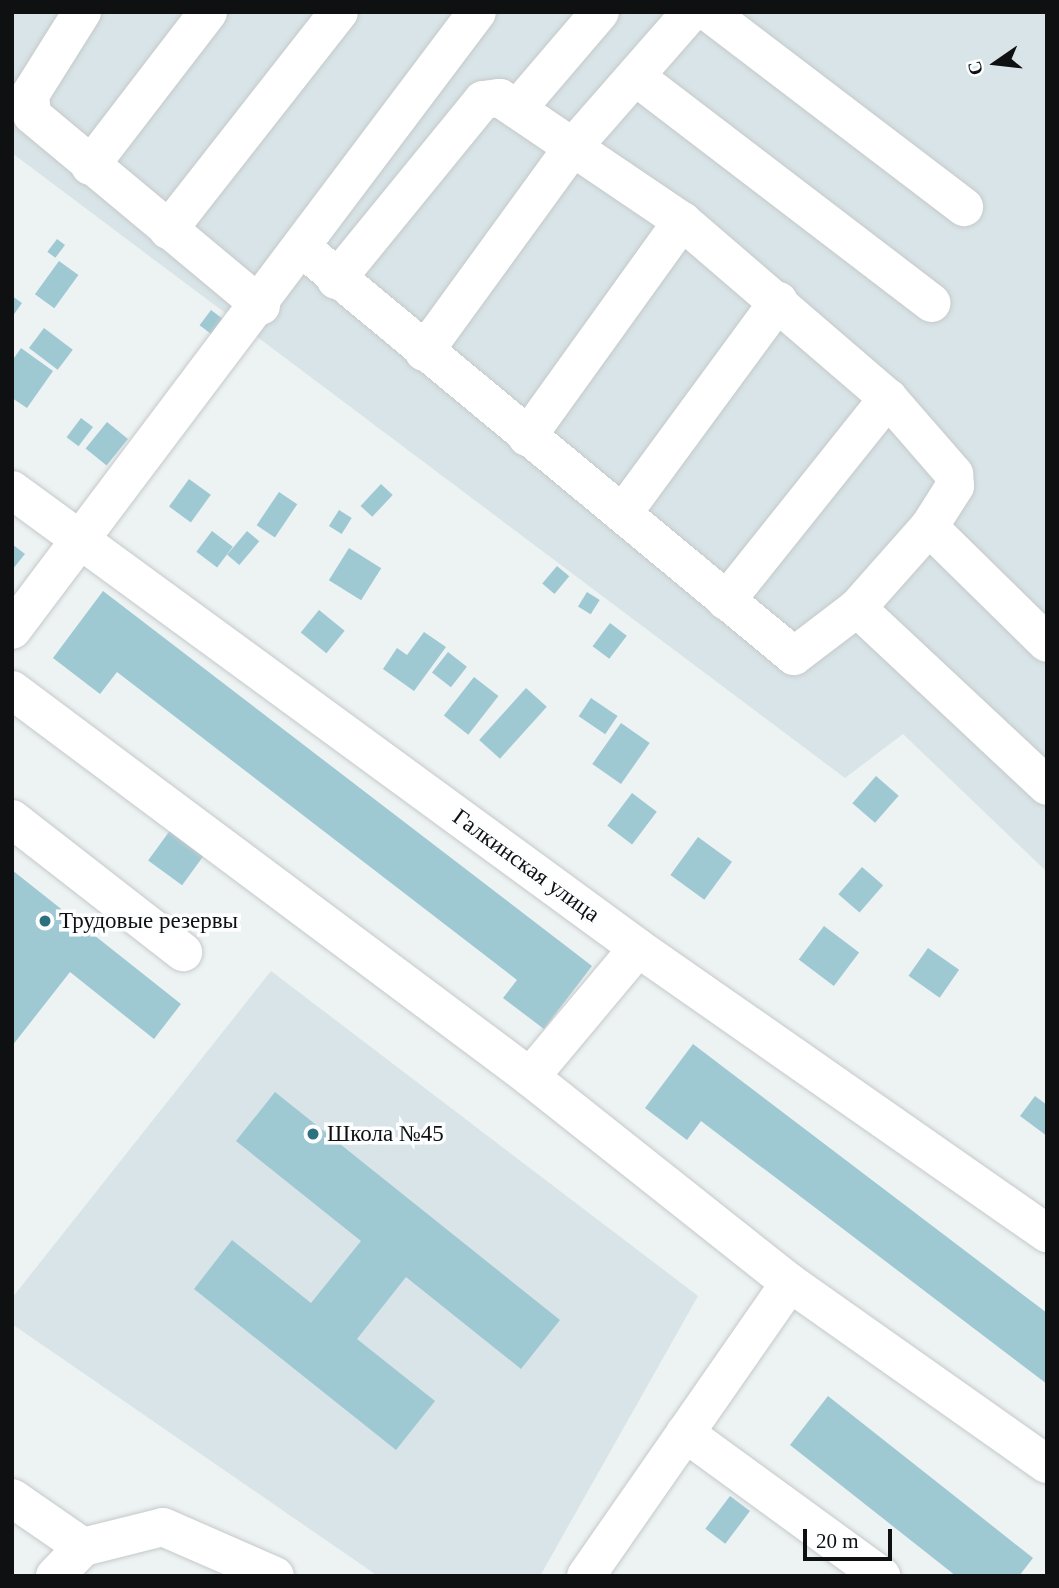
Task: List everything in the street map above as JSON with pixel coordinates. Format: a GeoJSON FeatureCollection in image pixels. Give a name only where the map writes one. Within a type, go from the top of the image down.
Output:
{"type":"FeatureCollection","features":[{"type":"Feature","properties":{"kind":"street"},"geometry":{"type":"LineString","coordinates":[[82,12],[30,95],[32,115],[261,306]]}},
{"type":"Feature","properties":{"kind":"street"},"geometry":{"type":"LineString","coordinates":[[90,166],[208,12]]}},
{"type":"Feature","properties":{"kind":"street"},"geometry":{"type":"LineString","coordinates":[[168,230],[339,12]]}},
{"type":"Feature","properties":{"kind":"street"},"geometry":{"type":"LineString","coordinates":[[12,630],[79,538],[261,306],[477,12]]}},
{"type":"Feature","properties":{"kind":"street"},"geometry":{"type":"LineString","coordinates":[[518,108],[600,12]]}},
{"type":"Feature","properties":{"kind":"street"},"geometry":{"type":"LineString","coordinates":[[424,352],[572,148],[691,12]]}},
{"type":"Feature","properties":{"kind":"street"},"geometry":{"type":"LineString","coordinates":[[708,12],[964,207]]}},
{"type":"Feature","properties":{"kind":"street"},"geometry":{"type":"LineString","coordinates":[[636,77],[932,303]]}},
{"type":"Feature","properties":{"kind":"street"},"geometry":{"type":"LineString","coordinates":[[302,248],[335,280],[623,513],[794,656],[857,608],[929,527],[955,486],[954,474],[888,398],[779,301],[682,221],[572,148],[518,108],[500,99],[484,100],[335,280]]}},
{"type":"Feature","properties":{"kind":"street"},"geometry":{"type":"LineString","coordinates":[[527,437],[682,221]]}},
{"type":"Feature","properties":{"kind":"street"},"geometry":{"type":"LineString","coordinates":[[623,513],[779,301]]}},
{"type":"Feature","properties":{"kind":"street"},"geometry":{"type":"LineString","coordinates":[[726,601],[888,398]]}},
{"type":"Feature","properties":{"kind":"street","name":"Галкинская улица"},"geometry":{"type":"LineString","coordinates":[[12,490],[638,948],[1047,1233]]}},
{"type":"Feature","properties":{"kind":"street"},"geometry":{"type":"LineString","coordinates":[[929,527],[1047,643]]}},
{"type":"Feature","properties":{"kind":"street"},"geometry":{"type":"LineString","coordinates":[[857,608],[1047,786]]}},
{"type":"Feature","properties":{"kind":"street"},"geometry":{"type":"LineString","coordinates":[[12,690],[530,1077],[790,1283],[1047,1464]]}},
{"type":"Feature","properties":{"kind":"street"},"geometry":{"type":"LineString","coordinates":[[12,819],[183,952]]}},
{"type":"Feature","properties":{"kind":"street"},"geometry":{"type":"LineString","coordinates":[[530,1077],[638,948]]}},
{"type":"Feature","properties":{"kind":"street"},"geometry":{"type":"LineString","coordinates":[[586,1576],[790,1283]]}},
{"type":"Feature","properties":{"kind":"street"},"geometry":{"type":"LineString","coordinates":[[685,1433],[881,1576]]}},
{"type":"Feature","properties":{"kind":"street"},"geometry":{"type":"LineString","coordinates":[[12,1498],[83,1547]]}},
{"type":"Feature","properties":{"kind":"street"},"geometry":{"type":"LineString","coordinates":[[55,1576],[83,1547],[163,1527],[274,1575]]}},
{"type":"Feature","properties":{"kind":"shaded area"},"geometry":{"type":"Polygon","coordinates":[[[12,12],[1047,12],[1047,872],[903,734],[845,778],[12,153],[12,12]]]}},
{"type":"Feature","properties":{"kind":"shaded area","name":"Школа №45"},"geometry":{"type":"Polygon","coordinates":[[[271,971],[698,1296],[540,1576],[378,1576],[12,1324],[12,1298],[271,971]]]}},
{"type":"Feature","properties":{"kind":"building"},"geometry":{"type":"Polygon","coordinates":[[[57,239],[65,245],[55,258],[47,252],[57,239]]]}},
{"type":"Feature","properties":{"kind":"building"},"geometry":{"type":"Polygon","coordinates":[[[59,261],[78,275],[54,308],[35,294],[59,261]]]}},
{"type":"Feature","properties":{"kind":"building"},"geometry":{"type":"Polygon","coordinates":[[[12,296],[22,303],[12,317],[12,296]]]}},
{"type":"Feature","properties":{"kind":"building"},"geometry":{"type":"Polygon","coordinates":[[[211,310],[231,325],[220,340],[200,325],[211,310]]]}},
{"type":"Feature","properties":{"kind":"building"},"geometry":{"type":"Polygon","coordinates":[[[44,328],[73,350],[58,370],[29,348],[44,328]]]}},
{"type":"Feature","properties":{"kind":"building"},"geometry":{"type":"Polygon","coordinates":[[[21,348],[53,371],[27,408],[12,398],[12,361],[21,348]]]}},
{"type":"Feature","properties":{"kind":"building"},"geometry":{"type":"Polygon","coordinates":[[[81,418],[93,427],[79,446],[67,437],[81,418]]]}},
{"type":"Feature","properties":{"kind":"building"},"geometry":{"type":"Polygon","coordinates":[[[107,422],[128,439],[107,465],[86,448],[107,422]]]}},
{"type":"Feature","properties":{"kind":"building"},"geometry":{"type":"Polygon","coordinates":[[[189,479],[211,495],[191,522],[169,507],[189,479]]]}},
{"type":"Feature","properties":{"kind":"building"},"geometry":{"type":"Polygon","coordinates":[[[381,484],[393,495],[372,517],[361,506],[381,484]]]}},
{"type":"Feature","properties":{"kind":"building"},"geometry":{"type":"Polygon","coordinates":[[[279,492],[297,504],[275,537],[257,525],[279,492]]]}},
{"type":"Feature","properties":{"kind":"building"},"geometry":{"type":"Polygon","coordinates":[[[339,510],[352,518],[342,534],[329,526],[339,510]]]}},
{"type":"Feature","properties":{"kind":"building"},"geometry":{"type":"Polygon","coordinates":[[[212,531],[233,547],[217,567],[196,552],[212,531]]]}},
{"type":"Feature","properties":{"kind":"building"},"geometry":{"type":"Polygon","coordinates":[[[247,531],[259,541],[239,565],[227,555],[247,531]]]}},
{"type":"Feature","properties":{"kind":"building"},"geometry":{"type":"Polygon","coordinates":[[[12,544],[25,554],[12,570],[12,544]]]}},
{"type":"Feature","properties":{"kind":"building"},"geometry":{"type":"Polygon","coordinates":[[[349,548],[381,568],[361,600],[329,580],[349,548]]]}},
{"type":"Feature","properties":{"kind":"building"},"geometry":{"type":"Polygon","coordinates":[[[557,566],[569,576],[554,594],[542,584],[557,566]]]}},
{"type":"Feature","properties":{"kind":"building"},"geometry":{"type":"Polygon","coordinates":[[[103,591],[592,966],[544,1029],[503,998],[517,980],[117,672],[100,694],[53,658],[103,591]]]}},
{"type":"Feature","properties":{"kind":"building"},"geometry":{"type":"Polygon","coordinates":[[[587,592],[600,600],[591,614],[578,606],[587,592]]]}},
{"type":"Feature","properties":{"kind":"building"},"geometry":{"type":"Polygon","coordinates":[[[319,610],[345,631],[326,653],[301,633],[319,610]]]}},
{"type":"Feature","properties":{"kind":"building"},"geometry":{"type":"Polygon","coordinates":[[[610,623],[627,636],[609,659],[593,646],[610,623]]]}},
{"type":"Feature","properties":{"kind":"building"},"geometry":{"type":"Polygon","coordinates":[[[424,632],[446,647],[414,691],[383,669],[397,648],[407,655],[424,632]]]}},
{"type":"Feature","properties":{"kind":"building"},"geometry":{"type":"Polygon","coordinates":[[[448,652],[467,667],[451,687],[432,672],[448,652]]]}},
{"type":"Feature","properties":{"kind":"building"},"geometry":{"type":"Polygon","coordinates":[[[474,677],[498,696],[468,735],[444,716],[474,677]]]}},
{"type":"Feature","properties":{"kind":"building"},"geometry":{"type":"Polygon","coordinates":[[[526,688],[547,707],[500,759],[479,740],[526,688]]]}},
{"type":"Feature","properties":{"kind":"building"},"geometry":{"type":"Polygon","coordinates":[[[591,698],[618,716],[605,734],[579,716],[591,698]]]}},
{"type":"Feature","properties":{"kind":"building"},"geometry":{"type":"Polygon","coordinates":[[[621,723],[650,743],[621,784],[592,764],[621,723]]]}},
{"type":"Feature","properties":{"kind":"building"},"geometry":{"type":"Polygon","coordinates":[[[876,776],[899,796],[875,823],[852,803],[876,776]]]}},
{"type":"Feature","properties":{"kind":"building"},"geometry":{"type":"Polygon","coordinates":[[[632,793],[657,812],[632,844],[607,826],[632,793]]]}},
{"type":"Feature","properties":{"kind":"building"},"geometry":{"type":"Polygon","coordinates":[[[174,825],[208,850],[182,885],[148,861],[174,825]]]}},
{"type":"Feature","properties":{"kind":"building"},"geometry":{"type":"Polygon","coordinates":[[[698,837],[732,862],[704,900],[670,875],[698,837]]]}},
{"type":"Feature","properties":{"kind":"building"},"geometry":{"type":"Polygon","coordinates":[[[862,867],[883,885],[860,913],[838,894],[862,867]]]}},
{"type":"Feature","properties":{"kind":"building","name":"Трудовые резервы"},"geometry":{"type":"Polygon","coordinates":[[[12,870],[181,1004],[154,1039],[70,972],[12,1046],[12,870]]]}},
{"type":"Feature","properties":{"kind":"building"},"geometry":{"type":"Polygon","coordinates":[[[824,926],[859,952],[834,986],[799,960],[824,926]]]}},
{"type":"Feature","properties":{"kind":"building"},"geometry":{"type":"Polygon","coordinates":[[[928,948],[959,970],[940,998],[908,976],[928,948]]]}},
{"type":"Feature","properties":{"kind":"building"},"geometry":{"type":"Polygon","coordinates":[[[693,1044],[1047,1313],[1047,1384],[701,1121],[687,1140],[645,1108],[693,1044]]]}},
{"type":"Feature","properties":{"kind":"building"},"geometry":{"type":"Polygon","coordinates":[[[275,1092],[560,1320],[521,1369],[406,1277],[357,1339],[435,1401],[396,1450],[194,1289],[232,1240],[311,1303],[361,1241],[236,1141],[275,1092]]]}},
{"type":"Feature","properties":{"kind":"building"},"geometry":{"type":"Polygon","coordinates":[[[1035,1096],[1047,1105],[1047,1136],[1020,1116],[1035,1096]]]}},
{"type":"Feature","properties":{"kind":"building"},"geometry":{"type":"Polygon","coordinates":[[[828,1396],[1033,1558],[1019,1576],[956,1576],[790,1445],[828,1396]]]}},
{"type":"Feature","properties":{"kind":"building"},"geometry":{"type":"Polygon","coordinates":[[[730,1496],[750,1511],[725,1544],[705,1529],[730,1496]]]}},
{"type":"Feature","properties":{"kind":"place","name":"Трудовые резервы"},"geometry":{"type":"Point","coordinates":[45,921]}},
{"type":"Feature","properties":{"kind":"place","name":"Школа №45"},"geometry":{"type":"Point","coordinates":[313,1134]}}]}
